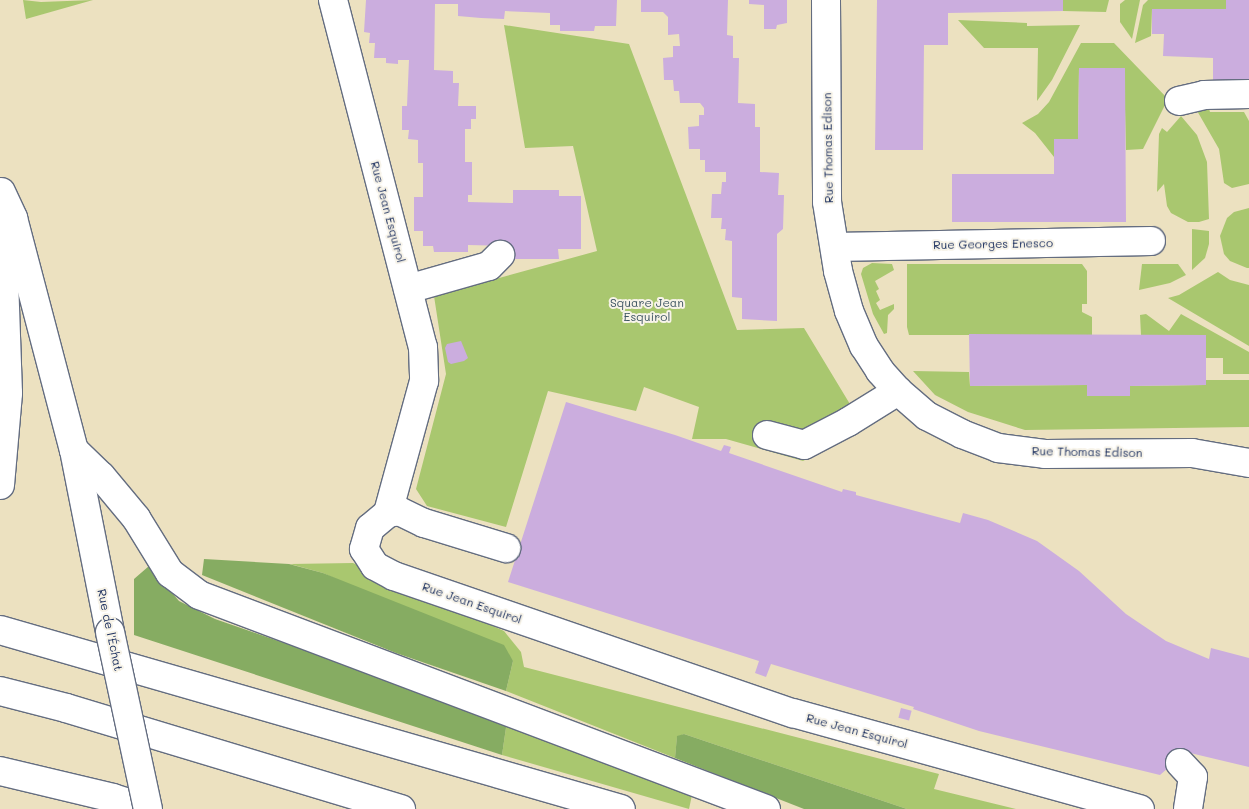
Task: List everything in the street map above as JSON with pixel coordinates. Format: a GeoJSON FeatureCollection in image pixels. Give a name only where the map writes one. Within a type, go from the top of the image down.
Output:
{"type":"FeatureCollection","features":[{"type":"Feature","properties":{"kind":"main road","name":"Rue Jean Esquirol"},"geometry":{"type":"LineString","coordinates":[[333,0],[423,347],[424,381],[388,513],[370,528],[364,549],[375,566],[394,576],[792,713],[1140,809]]}},
{"type":"Feature","properties":{"kind":"main road","name":"Rue Thomas Edison"},"geometry":{"type":"LineString","coordinates":[[826,0],[827,202],[838,271],[849,311],[864,346],[880,371],[898,391],[927,416],[962,434],[998,448],[1045,454],[1192,453],[1247,461]]}},
{"type":"Feature","properties":{"kind":"main road"},"geometry":{"type":"LineString","coordinates":[[1179,101],[1204,95],[1249,94]]}},
{"type":"Feature","properties":{"kind":"main road"},"geometry":{"type":"LineString","coordinates":[[0,189],[8,393],[0,485]]}},
{"type":"Feature","properties":{"kind":"main road","name":"Rue de l'Échat"},"geometry":{"type":"LineString","coordinates":[[0,189],[13,218],[74,450],[148,809]]}},
{"type":"Feature","properties":{"kind":"main road","name":"Rue Georges Enesco"},"geometry":{"type":"LineString","coordinates":[[835,247],[1151,241]]}},
{"type":"Feature","properties":{"kind":"main road"},"geometry":{"type":"LineString","coordinates":[[408,289],[488,266],[500,255]]}},
{"type":"Feature","properties":{"kind":"main road"},"geometry":{"type":"LineString","coordinates":[[767,435],[804,445],[848,422],[898,391]]}},
{"type":"Feature","properties":{"kind":"main road"},"geometry":{"type":"LineString","coordinates":[[74,450],[101,476],[136,518],[170,573],[199,595],[766,809]]}},
{"type":"Feature","properties":{"kind":"main road"},"geometry":{"type":"LineString","coordinates":[[388,513],[399,510],[424,523],[506,548]]}},
{"type":"Feature","properties":{"kind":"main road"},"geometry":{"type":"LineString","coordinates":[[0,630],[438,758],[621,809]]}},
{"type":"Feature","properties":{"kind":"main road"},"geometry":{"type":"LineString","coordinates":[[0,691],[66,708],[401,809]]}},
{"type":"Feature","properties":{"kind":"main road"},"geometry":{"type":"LineString","coordinates":[[1180,763],[1193,776],[1188,809]]}},
{"type":"Feature","properties":{"kind":"main road"},"geometry":{"type":"LineString","coordinates":[[0,771],[113,798],[148,809]]}},
{"type":"Feature","properties":{"kind":"green space"},"geometry":{"type":"Polygon","coordinates":[[[23,0],[41,2],[93,0],[26,19],[23,0]]]}},
{"type":"Feature","properties":{"kind":"green space"},"geometry":{"type":"Polygon","coordinates":[[[1063,0],[1109,0],[1106,12],[1063,11],[1063,0]]]}},
{"type":"Feature","properties":{"kind":"green space"},"geometry":{"type":"Polygon","coordinates":[[[1125,0],[1140,0],[1132,39],[1120,22],[1120,4],[1125,0]]]}},
{"type":"Feature","properties":{"kind":"green space"},"geometry":{"type":"Polygon","coordinates":[[[1148,0],[1226,0],[1226,9],[1152,9],[1151,36],[1135,43],[1143,5],[1148,0]]]}},
{"type":"Feature","properties":{"kind":"green space"},"geometry":{"type":"Polygon","coordinates":[[[958,20],[1027,23],[1027,26],[1080,25],[1052,80],[1037,101],[1038,48],[984,48],[958,20]]]}},
{"type":"Feature","properties":{"kind":"green space","name":"Square Jean Esquirol"},"geometry":{"type":"Polygon","coordinates":[[[504,25],[629,44],[737,330],[804,328],[865,429],[803,461],[726,439],[692,439],[699,407],[644,387],[636,411],[548,391],[506,527],[427,506],[416,489],[446,374],[434,296],[597,251],[573,146],[525,148],[504,25]]]}},
{"type":"Feature","properties":{"kind":"green space"},"geometry":{"type":"Polygon","coordinates":[[[1081,43],[1114,43],[1168,99],[1143,149],[1126,150],[1124,68],[1079,68],[1078,139],[1054,139],[1054,157],[1035,133],[1022,123],[1038,114],[1049,102],[1081,43]]]}},
{"type":"Feature","properties":{"kind":"green space"},"geometry":{"type":"Polygon","coordinates":[[[1196,109],[1209,109],[1210,112],[1244,112],[1249,121],[1249,184],[1232,188],[1224,183],[1219,149],[1196,109]]]}},
{"type":"Feature","properties":{"kind":"green space"},"geometry":{"type":"Polygon","coordinates":[[[1181,116],[1197,135],[1207,162],[1209,219],[1199,222],[1188,222],[1171,213],[1167,206],[1164,184],[1157,192],[1159,134],[1162,128],[1167,132],[1181,116]]]}},
{"type":"Feature","properties":{"kind":"green space"},"geometry":{"type":"Polygon","coordinates":[[[1249,208],[1249,268],[1247,268],[1230,261],[1224,254],[1220,236],[1227,218],[1234,212],[1249,208]]]}},
{"type":"Feature","properties":{"kind":"green space"},"geometry":{"type":"Polygon","coordinates":[[[1192,229],[1209,231],[1209,244],[1205,258],[1192,270],[1192,229]]]}},
{"type":"Feature","properties":{"kind":"green space"},"geometry":{"type":"Polygon","coordinates":[[[872,263],[892,264],[894,270],[875,281],[879,289],[876,291],[880,300],[876,303],[880,310],[894,304],[894,309],[888,315],[887,333],[884,334],[873,314],[861,274],[863,268],[872,263]]]}},
{"type":"Feature","properties":{"kind":"green space"},"geometry":{"type":"Polygon","coordinates":[[[907,264],[1082,264],[1087,271],[1087,304],[1082,304],[1082,312],[1092,317],[1092,335],[909,335],[907,327],[907,264]]]}},
{"type":"Feature","properties":{"kind":"green space"},"geometry":{"type":"Polygon","coordinates":[[[1142,264],[1178,264],[1186,275],[1170,283],[1139,290],[1142,264]]]}},
{"type":"Feature","properties":{"kind":"green space"},"geometry":{"type":"Polygon","coordinates":[[[1218,272],[1230,280],[1249,285],[1249,346],[1168,298],[1179,295],[1218,272]]]}},
{"type":"Feature","properties":{"kind":"green space"},"geometry":{"type":"Polygon","coordinates":[[[1146,314],[1169,331],[1181,314],[1249,352],[1249,374],[1223,374],[1223,358],[1206,358],[1141,335],[1140,315],[1146,314]]]}},
{"type":"Feature","properties":{"kind":"green space"},"geometry":{"type":"Polygon","coordinates":[[[913,371],[969,372],[970,386],[1087,385],[1130,395],[1130,386],[1205,385],[1206,380],[1249,380],[1249,427],[1025,430],[968,412],[935,395],[913,371]]]}},
{"type":"Feature","properties":{"kind":"green space"},"geometry":{"type":"Polygon","coordinates":[[[204,559],[289,564],[323,573],[504,645],[513,661],[506,691],[396,653],[202,575],[204,559]]]}},
{"type":"Feature","properties":{"kind":"green space"},"geometry":{"type":"Polygon","coordinates":[[[353,563],[504,631],[521,652],[524,667],[939,774],[934,789],[1016,809],[907,809],[684,734],[677,737],[675,758],[506,691],[513,661],[323,573],[290,564],[353,563]]]}},
{"type":"Feature","properties":{"kind":"green space"},"geometry":{"type":"Polygon","coordinates":[[[149,566],[179,601],[215,619],[507,721],[502,755],[134,635],[134,579],[149,566]]]}},
{"type":"Feature","properties":{"kind":"green space"},"geometry":{"type":"Polygon","coordinates":[[[507,721],[692,795],[689,809],[502,755],[507,721]]]}},
{"type":"Feature","properties":{"kind":"green space"},"geometry":{"type":"Polygon","coordinates":[[[684,734],[907,809],[804,809],[675,758],[677,736],[684,734]]]}},
{"type":"Feature","properties":{"kind":"building"},"geometry":{"type":"Polygon","coordinates":[[[366,0],[617,0],[616,26],[595,26],[594,31],[560,31],[560,25],[550,25],[550,13],[505,11],[504,19],[481,18],[458,16],[458,4],[435,4],[434,70],[453,71],[453,83],[459,83],[458,106],[476,106],[476,119],[471,119],[471,129],[465,129],[465,162],[472,162],[472,195],[468,195],[468,202],[513,203],[513,190],[559,190],[559,196],[581,196],[581,249],[558,249],[559,259],[512,259],[512,246],[468,245],[468,252],[434,252],[433,246],[423,246],[423,231],[414,231],[414,197],[423,197],[423,163],[418,163],[418,140],[408,139],[409,130],[402,130],[402,106],[407,106],[409,60],[398,60],[398,64],[386,63],[386,58],[374,58],[375,43],[369,43],[370,33],[364,32],[366,0]]]}},
{"type":"Feature","properties":{"kind":"building"},"geometry":{"type":"Polygon","coordinates":[[[641,0],[728,0],[727,35],[733,36],[733,58],[739,58],[738,103],[755,104],[755,127],[760,127],[760,172],[779,173],[778,195],[784,195],[783,229],[777,234],[777,321],[742,319],[742,298],[732,297],[732,241],[725,240],[726,229],[721,229],[722,218],[711,218],[712,194],[721,194],[722,182],[726,182],[726,172],[705,172],[705,160],[700,160],[700,149],[689,149],[688,127],[699,126],[699,115],[704,115],[704,108],[700,103],[680,103],[679,91],[674,91],[673,80],[664,80],[663,58],[673,57],[673,46],[680,46],[679,34],[668,35],[668,17],[663,12],[641,12],[641,0]]]}},
{"type":"Feature","properties":{"kind":"building"},"geometry":{"type":"Polygon","coordinates":[[[749,0],[787,0],[787,23],[777,25],[776,29],[764,29],[764,5],[749,4],[749,0]]]}},
{"type":"Feature","properties":{"kind":"building"},"geometry":{"type":"Polygon","coordinates":[[[877,0],[1063,0],[1063,11],[948,13],[948,45],[924,45],[923,150],[875,150],[877,0]]]}},
{"type":"Feature","properties":{"kind":"building"},"geometry":{"type":"Polygon","coordinates":[[[1226,0],[1249,0],[1249,80],[1213,80],[1213,58],[1163,56],[1164,34],[1152,34],[1152,9],[1226,9],[1226,0]]]}},
{"type":"Feature","properties":{"kind":"building"},"geometry":{"type":"Polygon","coordinates":[[[1079,68],[1125,68],[1126,222],[952,222],[952,174],[1054,174],[1054,139],[1078,139],[1079,68]]]}},
{"type":"Feature","properties":{"kind":"building"},"geometry":{"type":"Polygon","coordinates":[[[969,334],[1206,335],[1206,385],[1130,386],[1130,396],[1087,396],[1087,385],[970,386],[969,334]]]}},
{"type":"Feature","properties":{"kind":"building"},"geometry":{"type":"Polygon","coordinates":[[[461,341],[468,358],[451,364],[448,362],[445,348],[447,344],[461,341]]]}},
{"type":"Feature","properties":{"kind":"building"},"geometry":{"type":"Polygon","coordinates":[[[566,402],[721,451],[724,445],[731,447],[729,453],[842,492],[843,489],[856,492],[856,495],[960,523],[963,513],[988,520],[1037,541],[1079,571],[1126,614],[1166,641],[1209,659],[1211,648],[1249,658],[1249,767],[1186,752],[1160,775],[979,731],[913,709],[914,707],[771,664],[766,677],[755,673],[759,661],[508,582],[566,402]]]}},
{"type":"Feature","properties":{"kind":"building"},"geometry":{"type":"Polygon","coordinates":[[[901,708],[912,711],[909,721],[898,718],[901,708]]]}}]}
